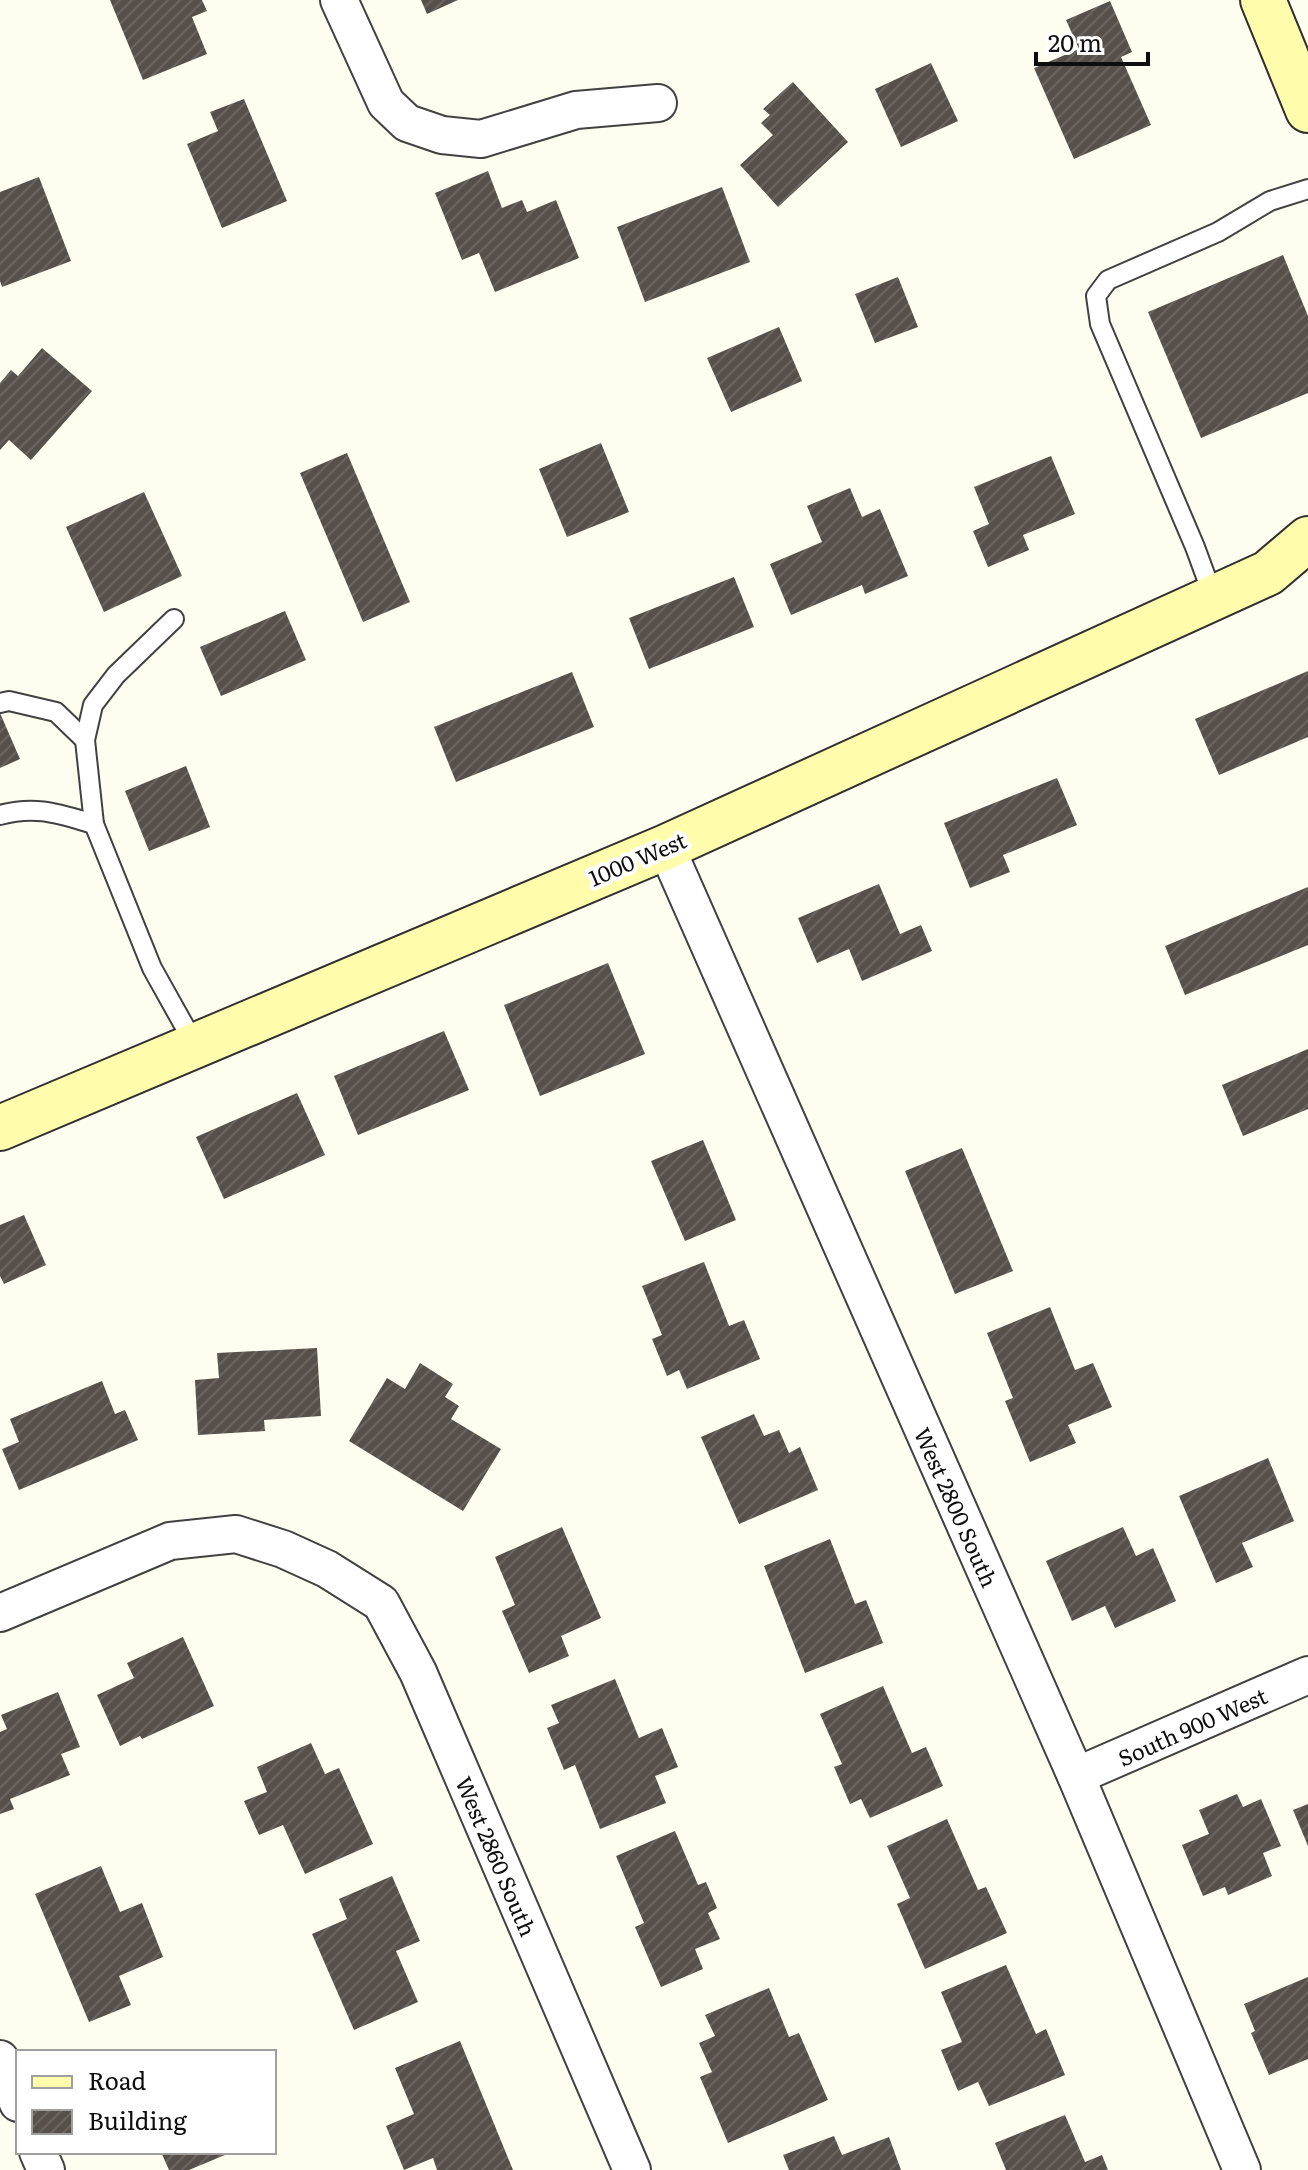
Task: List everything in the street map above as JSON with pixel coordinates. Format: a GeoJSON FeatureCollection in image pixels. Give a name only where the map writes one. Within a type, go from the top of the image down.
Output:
{"type":"FeatureCollection","features":[{"type":"Feature","properties":{"kind":"main road"},"geometry":{"type":"LineString","coordinates":[[1263,0],[1306,101]]}},
{"type":"Feature","properties":{"kind":"main road","name":"1000 West"},"geometry":{"type":"LineString","coordinates":[[0,1128],[666,847],[1213,596],[1288,574],[1308,539]]}},
{"type":"Feature","properties":{"kind":"street"},"geometry":{"type":"LineString","coordinates":[[339,0],[386,103],[407,123],[442,135],[481,139],[576,110],[658,103]]}},
{"type":"Feature","properties":{"kind":"street","name":"West 2800 South"},"geometry":{"type":"LineString","coordinates":[[666,847],[1076,1776],[1242,2170]]}},
{"type":"Feature","properties":{"kind":"street","name":"West 2860 South"},"geometry":{"type":"LineString","coordinates":[[0,1613],[170,1541],[236,1534],[283,1549],[327,1569],[381,1603],[418,1672],[632,2170]]}},
{"type":"Feature","properties":{"kind":"street","name":"South 900 West"},"geometry":{"type":"LineString","coordinates":[[1076,1776],[1308,1675]]}},
{"type":"Feature","properties":{"kind":"street"},"geometry":{"type":"LineString","coordinates":[[0,2059],[16,2098]]}},
{"type":"Feature","properties":{"kind":"lane"},"geometry":{"type":"LineString","coordinates":[[1213,596],[1100,324],[1096,296],[1108,280],[1218,232],[1270,201],[1308,189]]}},
{"type":"Feature","properties":{"kind":"lane"},"geometry":{"type":"LineString","coordinates":[[174,619],[116,675],[93,705],[85,740],[94,824],[152,968],[195,1045]]}},
{"type":"Feature","properties":{"kind":"lane"},"geometry":{"type":"LineString","coordinates":[[0,703],[9,701],[56,712],[85,740]]}},
{"type":"Feature","properties":{"kind":"lane"},"geometry":{"type":"LineString","coordinates":[[0,815],[42,809],[94,824]]}},
{"type":"Feature","properties":{"kind":"building"},"geometry":{"type":"Polygon","coordinates":[[[110,0],[202,0],[207,11],[192,17],[207,54],[143,80],[110,0]]]}},
{"type":"Feature","properties":{"kind":"building"},"geometry":{"type":"Polygon","coordinates":[[[421,0],[458,0],[427,14],[421,0]]]}},
{"type":"Feature","properties":{"kind":"building"},"geometry":{"type":"Polygon","coordinates":[[[1110,1],[1132,52],[1121,57],[1151,125],[1074,159],[1034,68],[1079,49],[1066,20],[1110,1]]]}},
{"type":"Feature","properties":{"kind":"building"},"geometry":{"type":"Polygon","coordinates":[[[931,63],[958,121],[901,147],[875,89],[931,63]]]}},
{"type":"Feature","properties":{"kind":"building"},"geometry":{"type":"Polygon","coordinates":[[[793,82],[848,142],[778,207],[740,165],[773,135],[761,123],[770,115],[763,109],[793,82]]]}},
{"type":"Feature","properties":{"kind":"building"},"geometry":{"type":"Polygon","coordinates":[[[244,99],[287,201],[222,228],[187,144],[218,131],[210,112],[244,99]]]}},
{"type":"Feature","properties":{"kind":"building"},"geometry":{"type":"Polygon","coordinates":[[[488,171],[502,208],[522,200],[527,212],[556,200],[579,258],[495,292],[479,253],[462,260],[435,193],[488,171]]]}},
{"type":"Feature","properties":{"kind":"building"},"geometry":{"type":"Polygon","coordinates":[[[39,177],[71,261],[2,287],[0,192],[39,177]]]}},
{"type":"Feature","properties":{"kind":"building"},"geometry":{"type":"Polygon","coordinates":[[[722,187],[750,262],[645,302],[617,227],[722,187]]]}},
{"type":"Feature","properties":{"kind":"building"},"geometry":{"type":"Polygon","coordinates":[[[1283,255],[1308,316],[1308,393],[1201,438],[1148,312],[1283,255]]]}},
{"type":"Feature","properties":{"kind":"building"},"geometry":{"type":"Polygon","coordinates":[[[898,277],[918,327],[875,343],[855,294],[898,277]]]}},
{"type":"Feature","properties":{"kind":"building"},"geometry":{"type":"Polygon","coordinates":[[[779,327],[802,381],[731,412],[707,358],[779,327]]]}},
{"type":"Feature","properties":{"kind":"building"},"geometry":{"type":"Polygon","coordinates":[[[42,348],[92,391],[31,460],[9,440],[0,450],[0,383],[11,370],[18,376],[42,348]]]}},
{"type":"Feature","properties":{"kind":"building"},"geometry":{"type":"Polygon","coordinates":[[[601,443],[629,512],[567,537],[539,469],[601,443]]]}},
{"type":"Feature","properties":{"kind":"building"},"geometry":{"type":"Polygon","coordinates":[[[347,453],[410,602],[363,622],[300,473],[347,453]]]}},
{"type":"Feature","properties":{"kind":"building"},"geometry":{"type":"Polygon","coordinates":[[[1051,456],[1075,514],[1023,535],[1029,550],[988,567],[973,531],[989,524],[974,487],[1051,456]]]}},
{"type":"Feature","properties":{"kind":"building"},"geometry":{"type":"Polygon","coordinates":[[[850,488],[862,517],[880,509],[908,576],[865,594],[862,585],[791,615],[770,564],[822,542],[807,506],[850,488]]]}},
{"type":"Feature","properties":{"kind":"building"},"geometry":{"type":"Polygon","coordinates":[[[144,492],[182,576],[104,612],[66,527],[144,492]]]}},
{"type":"Feature","properties":{"kind":"building"},"geometry":{"type":"Polygon","coordinates":[[[734,577],[754,627],[649,669],[629,618],[734,577]]]}},
{"type":"Feature","properties":{"kind":"building"},"geometry":{"type":"Polygon","coordinates":[[[285,611],[306,660],[221,696],[200,647],[285,611]]]}},
{"type":"Feature","properties":{"kind":"building"},"geometry":{"type":"Polygon","coordinates":[[[1308,671],[1308,737],[1219,775],[1195,719],[1308,671]]]}},
{"type":"Feature","properties":{"kind":"building"},"geometry":{"type":"Polygon","coordinates":[[[572,672],[594,727],[456,782],[434,727],[572,672]]]}},
{"type":"Feature","properties":{"kind":"building"},"geometry":{"type":"Polygon","coordinates":[[[0,713],[20,759],[0,768],[0,713]]]}},
{"type":"Feature","properties":{"kind":"building"},"geometry":{"type":"Polygon","coordinates":[[[186,766],[210,827],[149,851],[125,791],[186,766]]]}},
{"type":"Feature","properties":{"kind":"building"},"geometry":{"type":"Polygon","coordinates":[[[1057,778],[1077,825],[1003,855],[1010,872],[970,888],[944,823],[1057,778]]]}},
{"type":"Feature","properties":{"kind":"building"},"geometry":{"type":"Polygon","coordinates":[[[879,884],[900,934],[921,925],[932,951],[862,981],[849,949],[817,963],[798,918],[879,884]]]}},
{"type":"Feature","properties":{"kind":"building"},"geometry":{"type":"Polygon","coordinates":[[[1308,887],[1308,945],[1185,995],[1165,946],[1308,887]]]}},
{"type":"Feature","properties":{"kind":"building"},"geometry":{"type":"Polygon","coordinates":[[[608,963],[645,1054],[540,1096],[504,1005],[608,963]]]}},
{"type":"Feature","properties":{"kind":"building"},"geometry":{"type":"Polygon","coordinates":[[[444,1031],[469,1090],[358,1135],[334,1076],[444,1031]]]}},
{"type":"Feature","properties":{"kind":"building"},"geometry":{"type":"Polygon","coordinates":[[[1308,1049],[1308,1109],[1243,1136],[1222,1085],[1308,1049]]]}},
{"type":"Feature","properties":{"kind":"building"},"geometry":{"type":"Polygon","coordinates":[[[297,1093],[325,1155],[224,1199],[196,1137],[297,1093]]]}},
{"type":"Feature","properties":{"kind":"building"},"geometry":{"type":"Polygon","coordinates":[[[703,1140],[736,1220],[685,1241],[651,1161],[703,1140]]]}},
{"type":"Feature","properties":{"kind":"building"},"geometry":{"type":"Polygon","coordinates":[[[962,1148],[1013,1271],[955,1294],[905,1171],[962,1148]]]}},
{"type":"Feature","properties":{"kind":"building"},"geometry":{"type":"Polygon","coordinates":[[[24,1215],[46,1265],[4,1284],[0,1276],[0,1225],[24,1215]]]}},
{"type":"Feature","properties":{"kind":"building"},"geometry":{"type":"Polygon","coordinates":[[[704,1262],[729,1326],[744,1320],[760,1359],[687,1389],[679,1370],[667,1376],[652,1339],[662,1335],[642,1286],[704,1262]]]}},
{"type":"Feature","properties":{"kind":"building"},"geometry":{"type":"Polygon","coordinates":[[[1050,1307],[1075,1370],[1093,1363],[1112,1407],[1068,1425],[1076,1443],[1030,1462],[1005,1401],[1013,1398],[987,1333],[1050,1307]]]}},
{"type":"Feature","properties":{"kind":"building"},"geometry":{"type":"Polygon","coordinates":[[[317,1348],[321,1416],[264,1420],[265,1431],[198,1435],[195,1380],[219,1378],[217,1353],[317,1348]]]}},
{"type":"Feature","properties":{"kind":"building"},"geometry":{"type":"Polygon","coordinates":[[[420,1363],[453,1384],[445,1397],[459,1406],[451,1419],[501,1449],[463,1511],[349,1441],[387,1378],[405,1389],[420,1363]]]}},
{"type":"Feature","properties":{"kind":"building"},"geometry":{"type":"Polygon","coordinates":[[[102,1381],[115,1414],[125,1410],[138,1440],[19,1490],[2,1449],[19,1442],[10,1419],[102,1381]]]}},
{"type":"Feature","properties":{"kind":"building"},"geometry":{"type":"Polygon","coordinates":[[[754,1414],[764,1436],[779,1430],[789,1453],[800,1447],[818,1490],[739,1524],[701,1437],[754,1414]]]}},
{"type":"Feature","properties":{"kind":"building"},"geometry":{"type":"Polygon","coordinates":[[[1268,1458],[1294,1521],[1242,1543],[1253,1567],[1216,1583],[1179,1496],[1268,1458]]]}},
{"type":"Feature","properties":{"kind":"building"},"geometry":{"type":"Polygon","coordinates":[[[562,1527],[601,1618],[561,1636],[569,1656],[529,1673],[502,1611],[515,1605],[495,1557],[562,1527]]]}},
{"type":"Feature","properties":{"kind":"building"},"geometry":{"type":"Polygon","coordinates":[[[1123,1527],[1136,1556],[1153,1548],[1176,1601],[1115,1628],[1105,1606],[1072,1621],[1046,1561],[1123,1527]]]}},
{"type":"Feature","properties":{"kind":"building"},"geometry":{"type":"Polygon","coordinates":[[[830,1539],[855,1604],[866,1600],[883,1643],[805,1673],[764,1566],[830,1539]]]}},
{"type":"Feature","properties":{"kind":"building"},"geometry":{"type":"Polygon","coordinates":[[[183,1637],[214,1706],[120,1746],[97,1695],[134,1678],[127,1663],[183,1637]]]}},
{"type":"Feature","properties":{"kind":"building"},"geometry":{"type":"Polygon","coordinates":[[[615,1679],[639,1738],[662,1728],[678,1767],[655,1776],[666,1803],[600,1829],[575,1765],[564,1770],[547,1728],[559,1723],[551,1705],[615,1679]]]}},
{"type":"Feature","properties":{"kind":"building"},"geometry":{"type":"Polygon","coordinates":[[[883,1686],[912,1753],[926,1747],[943,1786],[870,1818],[861,1799],[850,1804],[834,1767],[842,1764],[820,1714],[883,1686]]]}},
{"type":"Feature","properties":{"kind":"building"},"geometry":{"type":"Polygon","coordinates":[[[58,1692],[80,1747],[61,1754],[70,1775],[10,1799],[14,1809],[0,1814],[0,1732],[7,1729],[1,1715],[58,1692]]]}},
{"type":"Feature","properties":{"kind":"building"},"geometry":{"type":"Polygon","coordinates":[[[311,1743],[325,1774],[339,1768],[373,1844],[305,1874],[283,1825],[259,1835],[244,1801],[267,1792],[257,1767],[311,1743]]]}},
{"type":"Feature","properties":{"kind":"building"},"geometry":{"type":"Polygon","coordinates":[[[1237,1794],[1243,1807],[1261,1799],[1281,1846],[1263,1853],[1272,1876],[1228,1895],[1225,1887],[1203,1896],[1182,1845],[1209,1834],[1199,1810],[1237,1794]]]}},
{"type":"Feature","properties":{"kind":"building"},"geometry":{"type":"Polygon","coordinates":[[[1308,1804],[1308,1846],[1293,1810],[1308,1804]]]}},
{"type":"Feature","properties":{"kind":"building"},"geometry":{"type":"Polygon","coordinates":[[[947,1819],[978,1890],[986,1887],[1007,1933],[925,1969],[897,1904],[910,1898],[887,1846],[947,1819]]]}},
{"type":"Feature","properties":{"kind":"building"},"geometry":{"type":"Polygon","coordinates":[[[675,1831],[698,1885],[706,1882],[717,1908],[708,1913],[720,1939],[695,1949],[703,1969],[661,1987],[635,1927],[644,1923],[616,1856],[675,1831]]]}},
{"type":"Feature","properties":{"kind":"building"},"geometry":{"type":"Polygon","coordinates":[[[101,1866],[120,1912],[142,1903],[163,1957],[119,1976],[131,2005],[89,2022],[35,1894],[101,1866]]]}},
{"type":"Feature","properties":{"kind":"building"},"geometry":{"type":"Polygon","coordinates":[[[392,1876],[420,1941],[396,1951],[418,2002],[354,2030],[312,1934],[347,1919],[339,1899],[392,1876]]]}},
{"type":"Feature","properties":{"kind":"building"},"geometry":{"type":"Polygon","coordinates":[[[1006,1965],[1036,2034],[1046,2029],[1065,2075],[989,2106],[978,2082],[958,2091],[941,2050],[962,2042],[941,1992],[1006,1965]]]}},
{"type":"Feature","properties":{"kind":"building"},"geometry":{"type":"Polygon","coordinates":[[[1308,1977],[1308,2059],[1269,2075],[1251,2033],[1255,2031],[1244,2004],[1308,1977]]]}},
{"type":"Feature","properties":{"kind":"building"},"geometry":{"type":"Polygon","coordinates":[[[769,1988],[789,2037],[799,2033],[828,2100],[728,2143],[700,2077],[712,2072],[699,2043],[715,2036],[705,2015],[769,1988]]]}},
{"type":"Feature","properties":{"kind":"building"},"geometry":{"type":"Polygon","coordinates":[[[460,2041],[513,2170],[437,2170],[433,2158],[404,2170],[386,2126],[414,2114],[395,2068],[460,2041]]]}},
{"type":"Feature","properties":{"kind":"building"},"geometry":{"type":"Polygon","coordinates":[[[1065,2115],[1085,2162],[1102,2155],[1108,2170],[1006,2170],[995,2143],[1065,2115]]]}},
{"type":"Feature","properties":{"kind":"building"},"geometry":{"type":"Polygon","coordinates":[[[834,2136],[842,2155],[889,2137],[901,2170],[789,2170],[783,2155],[834,2136]]]}},
{"type":"Feature","properties":{"kind":"building"},"geometry":{"type":"Polygon","coordinates":[[[162,2154],[227,2154],[189,2170],[169,2170],[162,2154]]]}}]}
